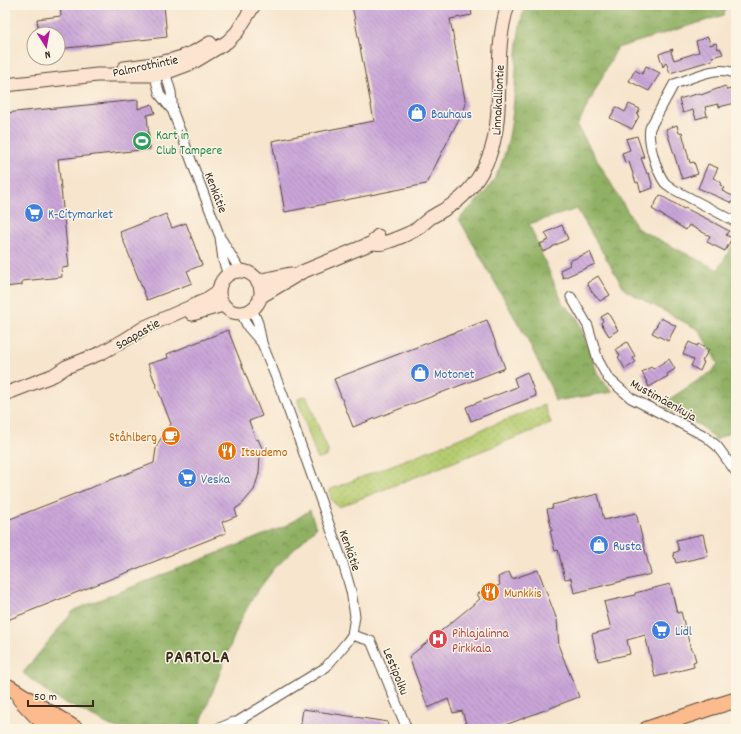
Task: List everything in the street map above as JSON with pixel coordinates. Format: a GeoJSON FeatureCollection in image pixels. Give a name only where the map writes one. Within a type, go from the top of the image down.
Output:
{"type":"FeatureCollection","features":[{"type":"Feature","properties":{"kind":"main road","name":"Palmrothintie"},"geometry":{"type":"LineString","coordinates":[[158,69],[211,42],[231,26],[244,5]]}},
{"type":"Feature","properties":{"kind":"main road","name":"Palmrothintie"},"geometry":{"type":"LineString","coordinates":[[5,85],[97,75],[117,69],[158,69],[192,63],[227,42],[237,32],[254,5]]}},
{"type":"Feature","properties":{"kind":"main road","name":"Linnakalliontie"},"geometry":{"type":"LineString","coordinates":[[302,272],[372,243],[380,234],[414,221],[430,218],[445,210],[468,190],[482,171],[494,142],[497,124],[500,41],[504,17],[508,5]]}},
{"type":"Feature","properties":{"kind":"main road"},"geometry":{"type":"LineString","coordinates":[[257,281],[302,272]]}},
{"type":"Feature","properties":{"kind":"main road"},"geometry":{"type":"LineString","coordinates":[[260,297],[302,272]]}},
{"type":"Feature","properties":{"kind":"main road"},"geometry":{"type":"LineString","coordinates":[[246,273],[253,276],[257,281],[259,285],[260,297],[257,304],[247,311],[233,312],[223,305],[220,299],[219,290],[224,279],[234,274],[246,273]]}},
{"type":"Feature","properties":{"kind":"main road","name":"Saapastie"},"geometry":{"type":"LineString","coordinates":[[5,394],[54,375],[66,367],[110,349],[145,327],[199,303],[219,290]]}},
{"type":"Feature","properties":{"kind":"main road","name":"Saapastie"},"geometry":{"type":"LineString","coordinates":[[54,375],[70,374],[95,364],[123,351],[160,327],[223,305]]}},
{"type":"Feature","properties":{"kind":"main road"},"geometry":{"type":"LineString","coordinates":[[7,685],[37,718],[54,729]]}},
{"type":"Feature","properties":{"kind":"main road"},"geometry":{"type":"LineString","coordinates":[[7,685],[76,729]]}},
{"type":"Feature","properties":{"kind":"main road"},"geometry":{"type":"LineString","coordinates":[[647,729],[736,700]]}},
{"type":"Feature","properties":{"kind":"main road"},"geometry":{"type":"LineString","coordinates":[[675,729],[692,725],[736,709]]}},
{"type":"Feature","properties":{"kind":"street","name":"Kenkätie"},"geometry":{"type":"LineString","coordinates":[[158,69],[171,92],[173,112],[234,274]]}},
{"type":"Feature","properties":{"kind":"street"},"geometry":{"type":"LineString","coordinates":[[736,74],[729,71],[719,70],[674,84],[650,128],[648,135],[656,163],[666,183],[673,189],[736,222]]}},
{"type":"Feature","properties":{"kind":"street","name":"Kenkätie"},"geometry":{"type":"LineString","coordinates":[[220,237],[224,260],[234,274]]}},
{"type":"Feature","properties":{"kind":"street","name":"Mustimäenkuja"},"geometry":{"type":"LineString","coordinates":[[571,297],[588,326],[598,360],[608,378],[631,398],[706,436],[717,446],[736,472]]}},
{"type":"Feature","properties":{"kind":"street","name":"Kenkätie"},"geometry":{"type":"LineString","coordinates":[[229,729],[240,720],[326,667],[352,635],[355,616],[351,591],[343,563],[283,395],[262,343],[248,327],[247,311]]}},
{"type":"Feature","properties":{"kind":"street","name":"Lestipolku"},"geometry":{"type":"LineString","coordinates":[[352,635],[371,641],[407,729]]}},
{"type":"Feature","properties":{"kind":"street","name":"Kenkätie"},"geometry":{"type":"LineString","coordinates":[[217,729],[240,720]]}},
{"type":"Feature","properties":{"kind":"green space"},"geometry":{"type":"Polygon","coordinates":[[[525,5],[726,5],[724,15],[617,48],[577,126],[638,229],[718,270],[736,239],[736,429],[716,440],[701,426],[667,409],[665,402],[711,372],[718,364],[699,330],[625,290],[577,209],[529,224],[563,304],[577,317],[598,375],[613,392],[555,401],[551,388],[528,341],[459,219],[481,197],[492,183],[506,148],[513,110],[519,32],[525,5]]]}},
{"type":"Feature","properties":{"kind":"green space"},"geometry":{"type":"Polygon","coordinates":[[[303,396],[307,397],[328,451],[327,456],[320,459],[317,458],[298,401],[299,398],[303,396]]]}},
{"type":"Feature","properties":{"kind":"green space"},"geometry":{"type":"Polygon","coordinates":[[[544,405],[551,423],[540,428],[339,507],[331,498],[330,490],[334,488],[544,405]]]}},
{"type":"Feature","properties":{"kind":"green space"},"geometry":{"type":"Polygon","coordinates":[[[310,510],[316,528],[274,569],[253,597],[240,621],[197,729],[121,729],[111,726],[52,696],[23,673],[74,610],[286,526],[310,510]]]}},
{"type":"Feature","properties":{"kind":"building"},"geometry":{"type":"Polygon","coordinates":[[[60,5],[164,5],[167,37],[66,48],[66,26],[38,26],[37,19],[61,16],[60,5]]]}},
{"type":"Feature","properties":{"kind":"building","name":"Bauhaus"},"geometry":{"type":"Polygon","coordinates":[[[352,5],[470,5],[472,15],[450,19],[466,105],[426,184],[285,212],[272,141],[374,121],[352,5]]]}},
{"type":"Feature","properties":{"kind":"building"},"geometry":{"type":"Polygon","coordinates":[[[708,37],[710,45],[716,43],[718,49],[720,48],[723,54],[712,57],[713,60],[670,73],[666,62],[663,67],[659,54],[673,49],[671,52],[674,60],[699,52],[696,41],[708,37]]]}},
{"type":"Feature","properties":{"kind":"building"},"geometry":{"type":"Polygon","coordinates":[[[646,66],[660,73],[649,91],[629,81],[635,70],[642,74],[646,66]]]}},
{"type":"Feature","properties":{"kind":"building"},"geometry":{"type":"Polygon","coordinates":[[[725,86],[727,90],[731,89],[735,103],[719,107],[718,104],[705,107],[707,116],[696,119],[693,110],[683,113],[679,99],[700,93],[701,95],[725,86]]]}},
{"type":"Feature","properties":{"kind":"building","name":"K-Citymarket"},"geometry":{"type":"Polygon","coordinates":[[[138,100],[138,109],[152,104],[155,113],[147,115],[150,149],[58,159],[69,267],[61,268],[62,277],[22,281],[22,285],[5,287],[5,113],[138,100]]]}},
{"type":"Feature","properties":{"kind":"building"},"geometry":{"type":"Polygon","coordinates":[[[629,104],[640,109],[637,115],[639,116],[632,129],[610,118],[616,107],[625,112],[629,104]]]}},
{"type":"Feature","properties":{"kind":"building"},"geometry":{"type":"Polygon","coordinates":[[[677,125],[679,133],[682,132],[690,163],[694,162],[698,174],[682,179],[666,129],[677,125]]]}},
{"type":"Feature","properties":{"kind":"building"},"geometry":{"type":"Polygon","coordinates":[[[637,136],[644,157],[641,158],[647,174],[649,173],[653,188],[641,192],[638,182],[636,183],[629,162],[625,163],[622,153],[630,150],[626,139],[637,136]]]}},
{"type":"Feature","properties":{"kind":"building"},"geometry":{"type":"Polygon","coordinates":[[[708,164],[718,168],[713,178],[721,182],[720,185],[724,187],[722,191],[735,197],[732,203],[698,188],[708,164]]]}},
{"type":"Feature","properties":{"kind":"building"},"geometry":{"type":"Polygon","coordinates":[[[660,195],[684,209],[685,208],[729,231],[726,235],[732,238],[725,251],[707,242],[710,236],[689,225],[686,230],[652,209],[660,195]]]}},
{"type":"Feature","properties":{"kind":"building"},"geometry":{"type":"Polygon","coordinates":[[[166,214],[172,228],[186,223],[202,265],[187,271],[192,283],[147,300],[120,232],[166,214]]]}},
{"type":"Feature","properties":{"kind":"building"},"geometry":{"type":"Polygon","coordinates":[[[562,225],[568,239],[543,252],[540,244],[549,240],[545,233],[562,225]]]}},
{"type":"Feature","properties":{"kind":"building"},"geometry":{"type":"Polygon","coordinates":[[[590,252],[595,264],[563,278],[560,270],[570,265],[569,261],[590,252]]]}},
{"type":"Feature","properties":{"kind":"building"},"geometry":{"type":"Polygon","coordinates":[[[598,276],[610,295],[600,301],[592,292],[587,283],[598,276]]]}},
{"type":"Feature","properties":{"kind":"building"},"geometry":{"type":"Polygon","coordinates":[[[608,313],[618,330],[609,336],[601,323],[603,321],[601,317],[608,313]]]}},
{"type":"Feature","properties":{"kind":"building"},"geometry":{"type":"Polygon","coordinates":[[[661,318],[676,326],[668,341],[652,333],[661,318]]]}},
{"type":"Feature","properties":{"kind":"building","name":"Motonet"},"geometry":{"type":"Polygon","coordinates":[[[487,320],[505,368],[353,427],[334,379],[487,320]]]}},
{"type":"Feature","properties":{"kind":"building","name":"Veska"},"geometry":{"type":"Polygon","coordinates":[[[228,330],[262,416],[249,421],[256,440],[258,439],[264,453],[260,455],[259,473],[254,490],[242,504],[235,509],[237,516],[222,522],[226,533],[5,621],[5,521],[154,463],[158,443],[171,424],[148,364],[168,358],[167,354],[228,330]]]}},
{"type":"Feature","properties":{"kind":"building"},"geometry":{"type":"Polygon","coordinates":[[[627,342],[635,356],[633,358],[636,362],[625,369],[618,357],[620,356],[616,349],[627,342]]]}},
{"type":"Feature","properties":{"kind":"building"},"geometry":{"type":"Polygon","coordinates":[[[689,342],[697,346],[698,344],[709,350],[702,361],[704,362],[700,371],[691,366],[694,360],[683,354],[689,342]]]}},
{"type":"Feature","properties":{"kind":"building"},"geometry":{"type":"Polygon","coordinates":[[[669,359],[675,369],[667,374],[668,376],[649,387],[642,372],[651,367],[653,369],[669,359]]]}},
{"type":"Feature","properties":{"kind":"building"},"geometry":{"type":"Polygon","coordinates":[[[527,372],[536,396],[471,421],[466,407],[517,387],[514,378],[527,372]]]}},
{"type":"Feature","properties":{"kind":"building","name":"Rusta"},"geometry":{"type":"Polygon","coordinates":[[[598,494],[604,520],[636,513],[651,574],[574,593],[571,578],[565,579],[558,550],[555,551],[547,509],[553,508],[552,505],[598,494]]]}},
{"type":"Feature","properties":{"kind":"building"},"geometry":{"type":"Polygon","coordinates":[[[703,534],[708,556],[676,563],[673,553],[679,551],[676,540],[703,534]]]}},
{"type":"Feature","properties":{"kind":"building"},"geometry":{"type":"Polygon","coordinates":[[[538,570],[557,620],[559,647],[579,697],[495,729],[468,729],[462,711],[453,713],[448,699],[428,708],[409,657],[480,599],[477,594],[500,585],[498,577],[509,572],[512,579],[538,570]]]}},
{"type":"Feature","properties":{"kind":"building","name":"Lidl"},"geometry":{"type":"Polygon","coordinates":[[[670,584],[677,613],[681,612],[691,650],[693,650],[696,661],[693,662],[694,667],[655,677],[645,635],[627,640],[630,654],[598,661],[592,634],[611,629],[604,602],[635,595],[635,593],[670,584]]]}},
{"type":"Feature","properties":{"kind":"building"},"geometry":{"type":"Polygon","coordinates":[[[303,709],[388,722],[387,729],[300,729],[303,709]]]}},
{"type":"Feature","properties":{"kind":"place","name":"Bauhaus"},"geometry":{"type":"Point","coordinates":[417,113]}},
{"type":"Feature","properties":{"kind":"place","name":"Kart in Club Tampere"},"geometry":{"type":"Point","coordinates":[142,141]}},
{"type":"Feature","properties":{"kind":"place","name":"K-Citymarket"},"geometry":{"type":"Point","coordinates":[34,213]}},
{"type":"Feature","properties":{"kind":"place","name":"Motonet"},"geometry":{"type":"Point","coordinates":[420,373]}},
{"type":"Feature","properties":{"kind":"place","name":"Ståhlberg"},"geometry":{"type":"Point","coordinates":[171,436]}},
{"type":"Feature","properties":{"kind":"place","name":"Itsudemo"},"geometry":{"type":"Point","coordinates":[227,451]}},
{"type":"Feature","properties":{"kind":"place","name":"Veska"},"geometry":{"type":"Point","coordinates":[187,478]}},
{"type":"Feature","properties":{"kind":"place","name":"Rusta"},"geometry":{"type":"Point","coordinates":[599,545]}},
{"type":"Feature","properties":{"kind":"place","name":"Munkkis"},"geometry":{"type":"Point","coordinates":[490,592]}},
{"type":"Feature","properties":{"kind":"place","name":"Lidl"},"geometry":{"type":"Point","coordinates":[661,630]}},
{"type":"Feature","properties":{"kind":"place","name":"Pihlajalinna Pirkkala"},"geometry":{"type":"Point","coordinates":[438,639]}},
{"type":"Feature","properties":{"kind":"district","name":"PARTOLA"},"geometry":{"type":"Point","coordinates":[198,656]}}]}
